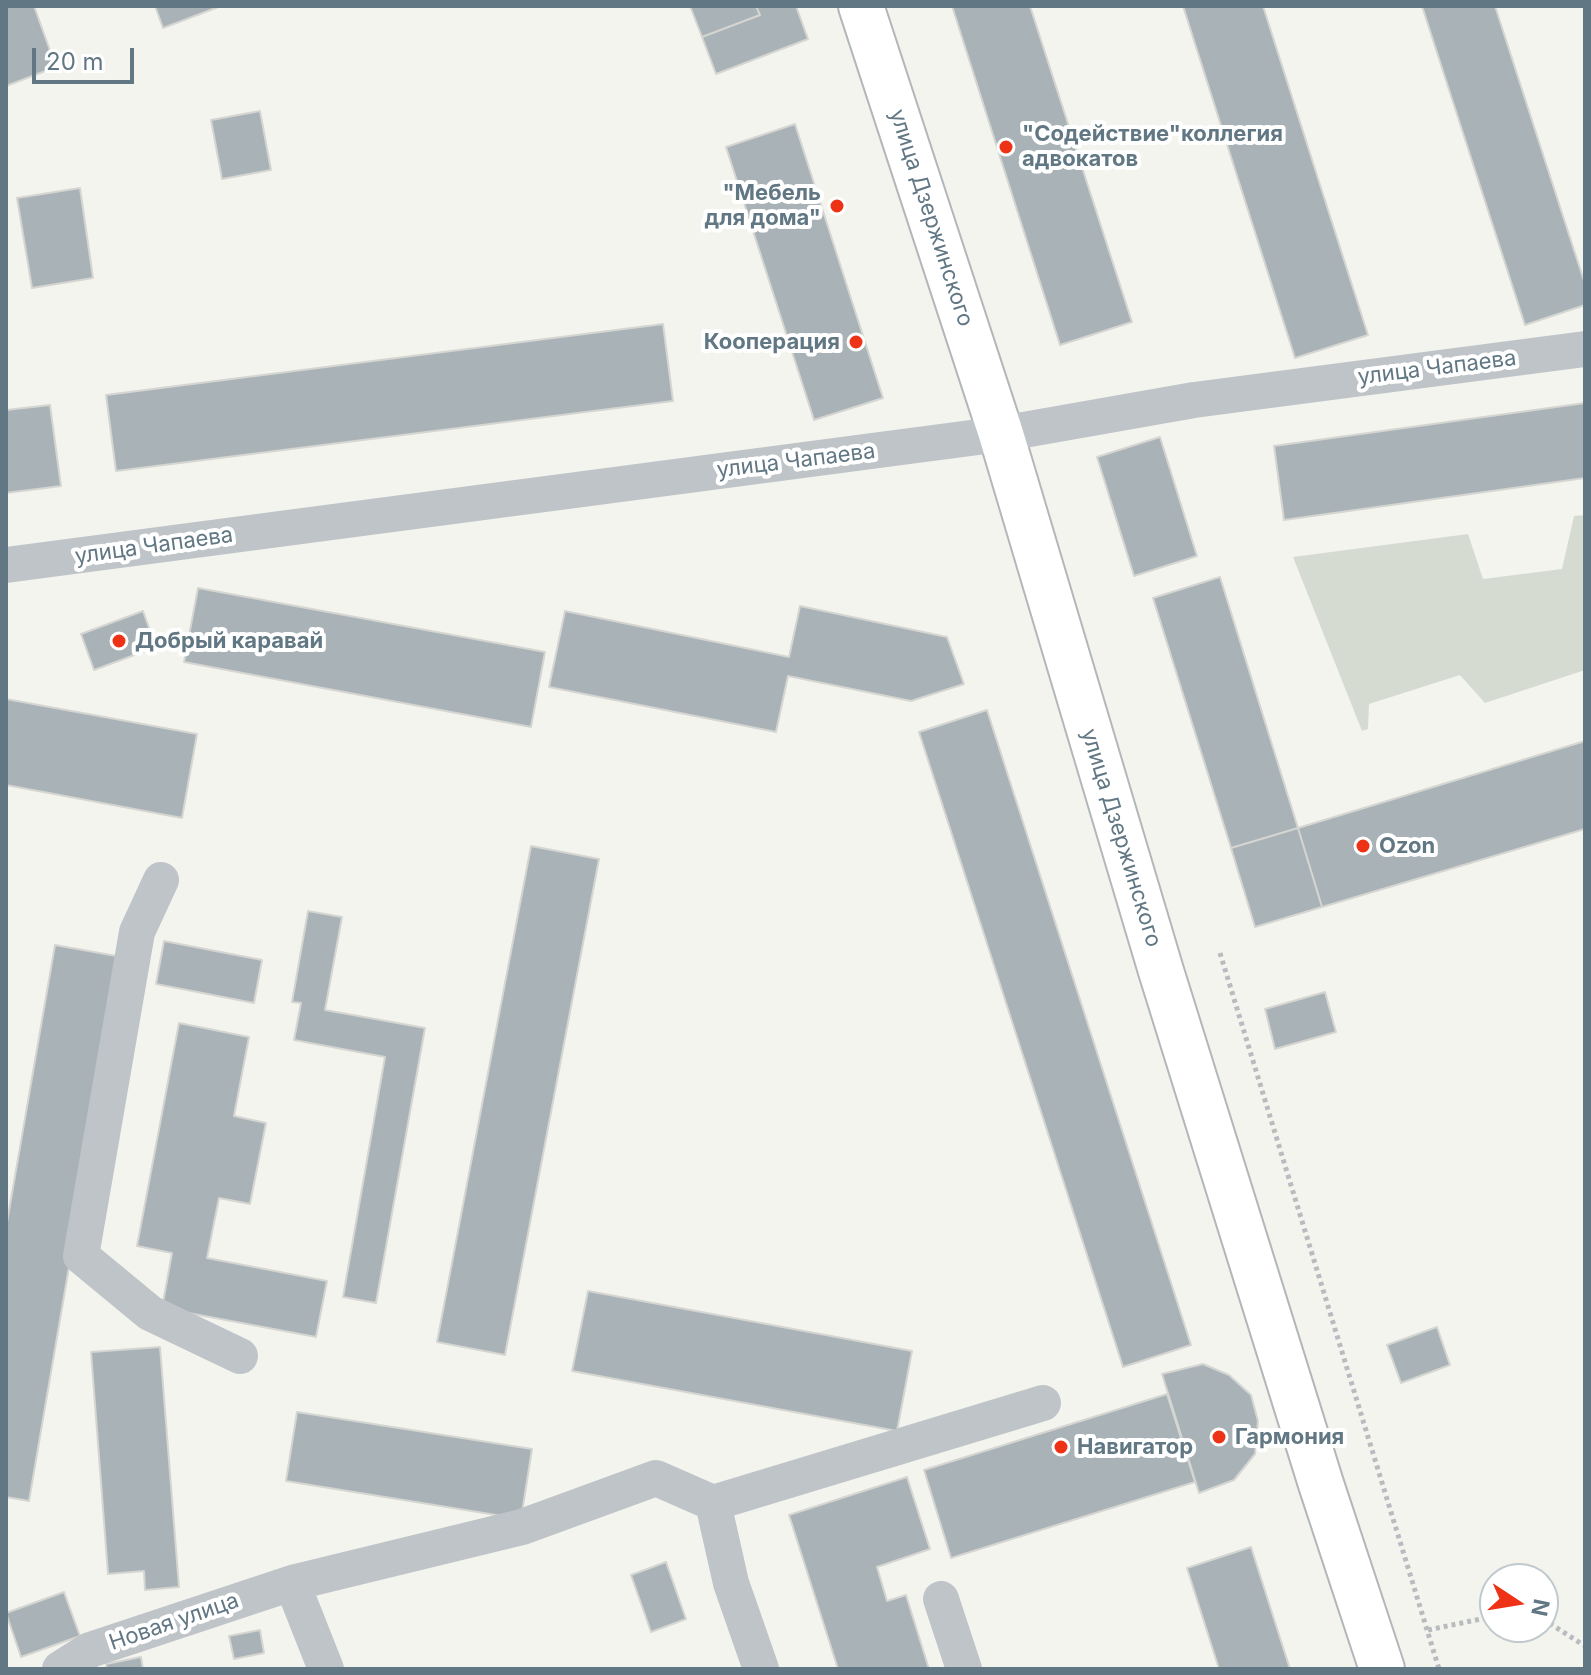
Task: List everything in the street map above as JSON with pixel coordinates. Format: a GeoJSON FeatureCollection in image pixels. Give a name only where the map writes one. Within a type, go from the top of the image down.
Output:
{"type":"FeatureCollection","features":[{"type":"Feature","properties":{"kind":"main road","name":"улица Дзержинского"},"geometry":{"type":"LineString","coordinates":[[861,6],[1001,434],[1165,986],[1382,1669]]}},
{"type":"Feature","properties":{"kind":"street","name":"улица Чапаева"},"geometry":{"type":"LineString","coordinates":[[6,565],[1001,434],[1194,400],[1585,349]]}},
{"type":"Feature","properties":{"kind":"street"},"geometry":{"type":"LineString","coordinates":[[161,880],[137,932],[81,1256],[150,1313],[240,1356]]}},
{"type":"Feature","properties":{"kind":"street"},"geometry":{"type":"LineString","coordinates":[[761,1669],[731,1583],[713,1503],[1043,1403]]}},
{"type":"Feature","properties":{"kind":"street","name":"Новая улица"},"geometry":{"type":"LineString","coordinates":[[60,1669],[90,1650],[292,1583],[522,1527],[656,1478],[713,1503]]}},
{"type":"Feature","properties":{"kind":"street"},"geometry":{"type":"LineString","coordinates":[[292,1583],[326,1669]]}},
{"type":"Feature","properties":{"kind":"street"},"geometry":{"type":"LineString","coordinates":[[941,1599],[964,1669]]}},
{"type":"Feature","properties":{"kind":"path"},"geometry":{"type":"LineString","coordinates":[[1220,953],[1439,1669]]}},
{"type":"Feature","properties":{"kind":"path"},"geometry":{"type":"LineString","coordinates":[[1428,1630],[1479,1619]]}},
{"type":"Feature","properties":{"kind":"path"},"geometry":{"type":"LineString","coordinates":[[1559,1629],[1585,1646]]}},
{"type":"Feature","properties":{"kind":"shaded area"},"geometry":{"type":"Polygon","coordinates":[[[1585,515],[1585,670],[1485,703],[1460,675],[1369,704],[1368,729],[1362,731],[1293,557],[1468,534],[1483,579],[1562,569],[1574,516],[1585,515]]]}},
{"type":"Feature","properties":{"kind":"building"},"geometry":{"type":"Polygon","coordinates":[[[34,6],[56,67],[6,86],[6,7],[34,6]]]}},
{"type":"Feature","properties":{"kind":"building"},"geometry":{"type":"Polygon","coordinates":[[[155,6],[221,6],[163,28],[155,6]]]}},
{"type":"Feature","properties":{"kind":"building"},"geometry":{"type":"Polygon","coordinates":[[[690,6],[756,6],[760,15],[702,37],[690,6]]]}},
{"type":"Feature","properties":{"kind":"building"},"geometry":{"type":"Polygon","coordinates":[[[756,6],[796,6],[808,39],[716,74],[702,37],[760,15],[756,6]]]}},
{"type":"Feature","properties":{"kind":"building"},"geometry":{"type":"Polygon","coordinates":[[[952,6],[1030,6],[1132,322],[1060,345],[952,6]]]}},
{"type":"Feature","properties":{"kind":"building"},"geometry":{"type":"Polygon","coordinates":[[[1183,6],[1263,6],[1368,335],[1295,358],[1183,6]]]}},
{"type":"Feature","properties":{"kind":"building"},"geometry":{"type":"Polygon","coordinates":[[[1422,6],[1495,6],[1585,284],[1585,305],[1525,325],[1422,6]]]}},
{"type":"Feature","properties":{"kind":"building"},"geometry":{"type":"Polygon","coordinates":[[[260,111],[271,170],[222,179],[211,120],[260,111]]]}},
{"type":"Feature","properties":{"kind":"building"},"geometry":{"type":"Polygon","coordinates":[[[795,124],[883,398],[814,420],[726,147],[795,124]]]}},
{"type":"Feature","properties":{"kind":"building"},"geometry":{"type":"Polygon","coordinates":[[[80,188],[93,278],[32,288],[17,198],[80,188]]]}},
{"type":"Feature","properties":{"kind":"building"},"geometry":{"type":"Polygon","coordinates":[[[663,324],[673,401],[116,471],[106,395],[663,324]]]}},
{"type":"Feature","properties":{"kind":"building"},"geometry":{"type":"Polygon","coordinates":[[[1585,403],[1585,478],[1284,520],[1274,446],[1585,403]]]}},
{"type":"Feature","properties":{"kind":"building"},"geometry":{"type":"Polygon","coordinates":[[[50,405],[61,486],[6,493],[6,410],[50,405]]]}},
{"type":"Feature","properties":{"kind":"building"},"geometry":{"type":"Polygon","coordinates":[[[1160,437],[1197,556],[1134,576],[1097,457],[1160,437]]]}},
{"type":"Feature","properties":{"kind":"building"},"geometry":{"type":"Polygon","coordinates":[[[1220,577],[1298,828],[1231,848],[1153,598],[1220,577]]]}},
{"type":"Feature","properties":{"kind":"building"},"geometry":{"type":"Polygon","coordinates":[[[198,588],[545,652],[531,727],[184,662],[198,588]]]}},
{"type":"Feature","properties":{"kind":"building"},"geometry":{"type":"Polygon","coordinates":[[[800,606],[947,637],[964,684],[911,701],[788,676],[776,732],[549,687],[565,611],[789,657],[800,606]]]}},
{"type":"Feature","properties":{"kind":"building","name":"Добрый каравай"},"geometry":{"type":"Polygon","coordinates":[[[143,611],[156,647],[94,670],[81,634],[143,611]]]}},
{"type":"Feature","properties":{"kind":"building"},"geometry":{"type":"Polygon","coordinates":[[[6,699],[197,734],[182,818],[6,785],[6,699]]]}},
{"type":"Feature","properties":{"kind":"building"},"geometry":{"type":"Polygon","coordinates":[[[987,710],[1191,1345],[1123,1367],[919,732],[987,710]]]}},
{"type":"Feature","properties":{"kind":"building"},"geometry":{"type":"Polygon","coordinates":[[[1585,741],[1585,829],[1322,907],[1298,828],[1585,741]]]}},
{"type":"Feature","properties":{"kind":"building"},"geometry":{"type":"Polygon","coordinates":[[[1298,828],[1322,907],[1255,927],[1231,848],[1298,828]]]}},
{"type":"Feature","properties":{"kind":"building"},"geometry":{"type":"Polygon","coordinates":[[[531,846],[599,859],[505,1355],[437,1342],[531,846]]]}},
{"type":"Feature","properties":{"kind":"building"},"geometry":{"type":"Polygon","coordinates":[[[308,911],[342,917],[325,1010],[425,1028],[376,1303],[343,1297],[385,1057],[294,1040],[301,1003],[292,1002],[308,911]]]}},
{"type":"Feature","properties":{"kind":"building"},"geometry":{"type":"Polygon","coordinates":[[[164,941],[262,960],[254,1003],[156,984],[164,941]]]}},
{"type":"Feature","properties":{"kind":"building"},"geometry":{"type":"Polygon","coordinates":[[[55,945],[122,957],[29,1501],[6,1497],[6,1228],[55,945]]]}},
{"type":"Feature","properties":{"kind":"building"},"geometry":{"type":"Polygon","coordinates":[[[1325,992],[1336,1032],[1275,1049],[1265,1009],[1325,992]]]}},
{"type":"Feature","properties":{"kind":"building"},"geometry":{"type":"Polygon","coordinates":[[[179,1023],[249,1037],[234,1116],[266,1123],[250,1204],[219,1198],[207,1258],[327,1281],[316,1337],[162,1308],[172,1253],[137,1246],[179,1023]]]}},
{"type":"Feature","properties":{"kind":"building"},"geometry":{"type":"Polygon","coordinates":[[[588,1291],[912,1351],[897,1431],[572,1371],[588,1291]]]}},
{"type":"Feature","properties":{"kind":"building"},"geometry":{"type":"Polygon","coordinates":[[[1437,1327],[1450,1365],[1401,1383],[1387,1345],[1437,1327]]]}},
{"type":"Feature","properties":{"kind":"building"},"geometry":{"type":"Polygon","coordinates":[[[160,1347],[179,1587],[145,1590],[144,1571],[108,1574],[91,1352],[160,1347]]]}},
{"type":"Feature","properties":{"kind":"building","name":"Гармония"},"geometry":{"type":"Polygon","coordinates":[[[1203,1364],[1229,1375],[1251,1395],[1258,1421],[1255,1454],[1234,1480],[1199,1493],[1162,1374],[1203,1364]]]}},
{"type":"Feature","properties":{"kind":"building"},"geometry":{"type":"Polygon","coordinates":[[[1167,1394],[1195,1482],[951,1558],[924,1470],[1167,1394]]]}},
{"type":"Feature","properties":{"kind":"building"},"geometry":{"type":"Polygon","coordinates":[[[297,1412],[532,1449],[521,1519],[286,1481],[297,1412]]]}},
{"type":"Feature","properties":{"kind":"building"},"geometry":{"type":"Polygon","coordinates":[[[907,1477],[930,1549],[877,1567],[887,1601],[906,1595],[929,1669],[838,1669],[789,1515],[907,1477]]]}},
{"type":"Feature","properties":{"kind":"building"},"geometry":{"type":"Polygon","coordinates":[[[1251,1547],[1290,1669],[1219,1669],[1187,1568],[1251,1547]]]}},
{"type":"Feature","properties":{"kind":"building"},"geometry":{"type":"Polygon","coordinates":[[[666,1562],[686,1619],[651,1632],[631,1575],[666,1562]]]}},
{"type":"Feature","properties":{"kind":"building"},"geometry":{"type":"Polygon","coordinates":[[[64,1592],[80,1636],[21,1657],[6,1613],[64,1592]]]}},
{"type":"Feature","properties":{"kind":"building"},"geometry":{"type":"Polygon","coordinates":[[[260,1630],[264,1653],[234,1659],[229,1636],[260,1630]]]}},
{"type":"Feature","properties":{"kind":"building"},"geometry":{"type":"Polygon","coordinates":[[[141,1657],[143,1669],[107,1669],[106,1664],[141,1657]]]}},
{"type":"Feature","properties":{"kind":"place","name":"\"Содействие\"коллегия адвокатов"},"geometry":{"type":"Point","coordinates":[1006,147]}},
{"type":"Feature","properties":{"kind":"place","name":"\"Мебель для дома\""},"geometry":{"type":"Point","coordinates":[837,206]}},
{"type":"Feature","properties":{"kind":"place","name":"Кооперация"},"geometry":{"type":"Point","coordinates":[856,342]}},
{"type":"Feature","properties":{"kind":"place","name":"Добрый каравай"},"geometry":{"type":"Point","coordinates":[119,641]}},
{"type":"Feature","properties":{"kind":"place","name":"Ozon"},"geometry":{"type":"Point","coordinates":[1363,846]}},
{"type":"Feature","properties":{"kind":"place","name":"Гармония"},"geometry":{"type":"Point","coordinates":[1219,1437]}},
{"type":"Feature","properties":{"kind":"place","name":"Навигатор"},"geometry":{"type":"Point","coordinates":[1061,1447]}}]}
